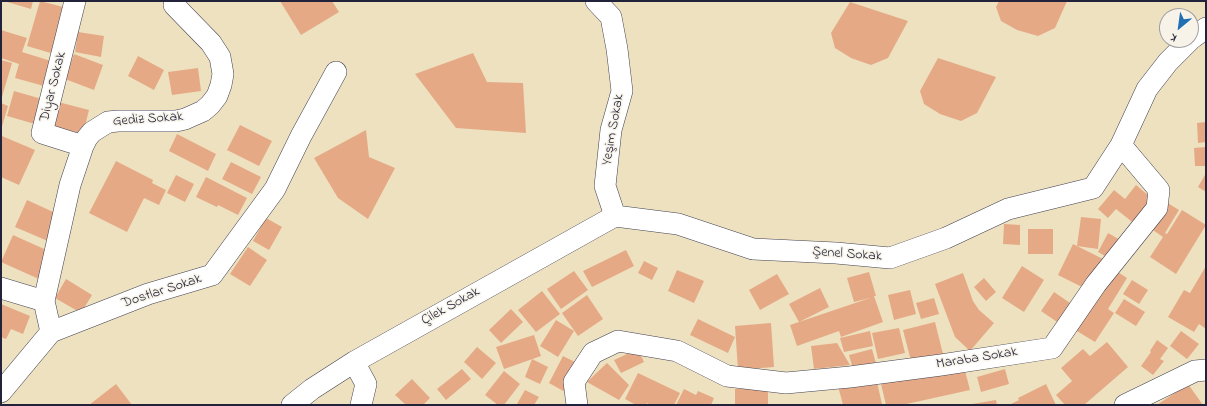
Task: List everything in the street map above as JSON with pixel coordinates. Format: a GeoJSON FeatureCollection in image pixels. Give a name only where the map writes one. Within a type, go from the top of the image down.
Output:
{"type":"FeatureCollection","features":[{"type":"Feature","properties":{"kind":"street","name":"Diyar Sokak"},"geometry":{"type":"LineString","coordinates":[[75,1],[42,133],[83,146]]}},
{"type":"Feature","properties":{"kind":"street","name":"Yeşim Sokak"},"geometry":{"type":"LineString","coordinates":[[596,1],[610,17],[617,49],[622,91],[611,130],[605,186],[615,216]]}},
{"type":"Feature","properties":{"kind":"street","name":"Gediz Sokak"},"geometry":{"type":"LineString","coordinates":[[44,301],[70,185],[83,146],[92,132],[108,122],[118,120],[185,119],[203,111],[217,96],[223,74],[223,66],[220,57],[211,43],[174,5]]}},
{"type":"Feature","properties":{"kind":"street"},"geometry":{"type":"LineString","coordinates":[[1121,145],[1147,89],[1168,62],[1182,48]]}},
{"type":"Feature","properties":{"kind":"street","name":"Dostlar Sokak"},"geometry":{"type":"LineString","coordinates":[[1,392],[51,332],[148,294],[212,275],[275,189],[301,136],[336,72]]}},
{"type":"Feature","properties":{"kind":"street","name":"Şenel Sokak"},"geometry":{"type":"LineString","coordinates":[[615,216],[678,224],[753,249],[836,253],[890,258],[946,238],[1008,209],[1093,188],[1121,145]]}},
{"type":"Feature","properties":{"kind":"street","name":"Maraba Sokak"},"geometry":{"type":"LineString","coordinates":[[577,405],[574,382],[592,353],[618,341],[677,351],[726,376],[786,383],[850,377],[1052,348],[1096,284],[1157,208],[1159,190],[1121,145]]}},
{"type":"Feature","properties":{"kind":"street","name":"Çilek Sokak"},"geometry":{"type":"LineString","coordinates":[[292,405],[312,389],[354,362],[615,216]]}},
{"type":"Feature","properties":{"kind":"street"},"geometry":{"type":"LineString","coordinates":[[1,288],[44,301],[51,332]]}},
{"type":"Feature","properties":{"kind":"street"},"geometry":{"type":"LineString","coordinates":[[354,362],[366,384],[361,405]]}},
{"type":"Feature","properties":{"kind":"street"},"geometry":{"type":"LineString","coordinates":[[1125,405],[1194,371],[1206,370]]}},
{"type":"Feature","properties":{"kind":"building"},"geometry":{"type":"Polygon","coordinates":[[[4,1],[33,1],[31,9],[4,1]]]}},
{"type":"Feature","properties":{"kind":"building"},"geometry":{"type":"Polygon","coordinates":[[[40,1],[67,8],[54,54],[27,46],[40,1]]]}},
{"type":"Feature","properties":{"kind":"building"},"geometry":{"type":"Polygon","coordinates":[[[280,1],[332,1],[339,12],[301,35],[280,1]]]}},
{"type":"Feature","properties":{"kind":"building"},"geometry":{"type":"Polygon","coordinates":[[[999,1],[1067,1],[1055,28],[1038,36],[1017,30],[1001,21],[996,7],[999,1]]]}},
{"type":"Feature","properties":{"kind":"building"},"geometry":{"type":"Polygon","coordinates":[[[850,2],[908,21],[888,58],[871,65],[851,58],[835,48],[831,33],[850,2]]]}},
{"type":"Feature","properties":{"kind":"building"},"geometry":{"type":"Polygon","coordinates":[[[1,30],[27,38],[22,52],[51,61],[44,86],[15,78],[19,64],[1,58],[1,30]]]}},
{"type":"Feature","properties":{"kind":"building"},"geometry":{"type":"Polygon","coordinates":[[[78,32],[104,36],[101,57],[75,52],[78,32]]]}},
{"type":"Feature","properties":{"kind":"building"},"geometry":{"type":"Polygon","coordinates":[[[473,53],[487,82],[523,83],[526,133],[456,128],[415,74],[473,53]]]}},
{"type":"Feature","properties":{"kind":"building"},"geometry":{"type":"Polygon","coordinates":[[[74,54],[103,65],[94,90],[65,79],[74,54]]]}},
{"type":"Feature","properties":{"kind":"building"},"geometry":{"type":"Polygon","coordinates":[[[138,56],[164,70],[154,90],[128,76],[138,56]]]}},
{"type":"Feature","properties":{"kind":"building"},"geometry":{"type":"Polygon","coordinates":[[[938,58],[996,77],[977,113],[961,121],[940,114],[924,104],[920,91],[938,58]]]}},
{"type":"Feature","properties":{"kind":"building"},"geometry":{"type":"Polygon","coordinates":[[[1,60],[12,63],[1,100],[1,60]]]}},
{"type":"Feature","properties":{"kind":"building"},"geometry":{"type":"Polygon","coordinates":[[[198,68],[201,91],[172,95],[168,72],[198,68]]]}},
{"type":"Feature","properties":{"kind":"building"},"geometry":{"type":"Polygon","coordinates":[[[14,91],[42,99],[35,124],[7,116],[14,91]]]}},
{"type":"Feature","properties":{"kind":"building"},"geometry":{"type":"Polygon","coordinates":[[[58,102],[89,110],[83,134],[52,126],[58,102]]]}},
{"type":"Feature","properties":{"kind":"building"},"geometry":{"type":"Polygon","coordinates":[[[1,103],[8,106],[1,130],[1,103]]]}},
{"type":"Feature","properties":{"kind":"building"},"geometry":{"type":"Polygon","coordinates":[[[1206,122],[1206,142],[1198,143],[1197,123],[1206,122]]]}},
{"type":"Feature","properties":{"kind":"building"},"geometry":{"type":"Polygon","coordinates":[[[240,125],[272,141],[259,166],[227,150],[240,125]]]}},
{"type":"Feature","properties":{"kind":"building"},"geometry":{"type":"Polygon","coordinates":[[[366,130],[369,157],[395,168],[368,219],[338,198],[314,158],[366,130]]]}},
{"type":"Feature","properties":{"kind":"building"},"geometry":{"type":"Polygon","coordinates":[[[177,134],[216,154],[208,171],[169,151],[177,134]]]}},
{"type":"Feature","properties":{"kind":"building"},"geometry":{"type":"Polygon","coordinates":[[[2,136],[35,150],[19,185],[1,177],[2,136]]]}},
{"type":"Feature","properties":{"kind":"building"},"geometry":{"type":"Polygon","coordinates":[[[1206,147],[1206,166],[1195,166],[1194,148],[1206,147]]]}},
{"type":"Feature","properties":{"kind":"building"},"geometry":{"type":"Polygon","coordinates":[[[116,161],[153,180],[152,183],[166,190],[159,205],[144,198],[127,232],[89,213],[116,161]]]}},
{"type":"Feature","properties":{"kind":"building"},"geometry":{"type":"Polygon","coordinates":[[[231,162],[261,177],[252,194],[222,179],[231,162]]]}},
{"type":"Feature","properties":{"kind":"building"},"geometry":{"type":"Polygon","coordinates":[[[1206,173],[1206,192],[1198,187],[1206,173]]]}},
{"type":"Feature","properties":{"kind":"building"},"geometry":{"type":"Polygon","coordinates":[[[176,175],[194,184],[185,202],[167,193],[176,175]]]}},
{"type":"Feature","properties":{"kind":"building"},"geometry":{"type":"Polygon","coordinates":[[[206,177],[247,198],[238,215],[218,205],[217,207],[196,197],[206,177]]]}},
{"type":"Feature","properties":{"kind":"building"},"geometry":{"type":"Polygon","coordinates":[[[1136,185],[1155,201],[1136,225],[1116,209],[1108,218],[1098,209],[1114,190],[1125,199],[1136,185]]]}},
{"type":"Feature","properties":{"kind":"building"},"geometry":{"type":"Polygon","coordinates":[[[27,200],[62,216],[50,242],[15,227],[27,200]]]}},
{"type":"Feature","properties":{"kind":"building"},"geometry":{"type":"Polygon","coordinates":[[[1166,202],[1179,210],[1165,233],[1167,234],[1182,210],[1206,225],[1176,274],[1150,257],[1163,237],[1150,228],[1166,202]]]}},
{"type":"Feature","properties":{"kind":"building"},"geometry":{"type":"Polygon","coordinates":[[[1081,217],[1101,219],[1098,249],[1077,246],[1081,217]]]}},
{"type":"Feature","properties":{"kind":"building"},"geometry":{"type":"Polygon","coordinates":[[[266,218],[282,227],[269,250],[253,241],[266,218]]]}},
{"type":"Feature","properties":{"kind":"building"},"geometry":{"type":"Polygon","coordinates":[[[1004,224],[1020,225],[1020,245],[1003,244],[1004,224]]]}},
{"type":"Feature","properties":{"kind":"building"},"geometry":{"type":"Polygon","coordinates":[[[1028,229],[1053,229],[1053,254],[1028,254],[1028,229]]]}},
{"type":"Feature","properties":{"kind":"building"},"geometry":{"type":"Polygon","coordinates":[[[1108,233],[1122,241],[1112,260],[1098,252],[1108,233]]]}},
{"type":"Feature","properties":{"kind":"building"},"geometry":{"type":"Polygon","coordinates":[[[13,235],[53,253],[41,280],[1,262],[13,235]]]}},
{"type":"Feature","properties":{"kind":"building"},"geometry":{"type":"Polygon","coordinates":[[[1073,244],[1103,259],[1088,290],[1058,275],[1073,244]]]}},
{"type":"Feature","properties":{"kind":"building"},"geometry":{"type":"Polygon","coordinates":[[[248,247],[267,260],[250,286],[230,274],[248,247]]]}},
{"type":"Feature","properties":{"kind":"building"},"geometry":{"type":"Polygon","coordinates":[[[626,250],[634,266],[592,287],[583,271],[626,250]]]}},
{"type":"Feature","properties":{"kind":"building"},"geometry":{"type":"Polygon","coordinates":[[[644,261],[658,268],[652,280],[638,273],[644,261]]]}},
{"type":"Feature","properties":{"kind":"building"},"geometry":{"type":"Polygon","coordinates":[[[1022,266],[1044,280],[1024,312],[1002,298],[1022,266]]]}},
{"type":"Feature","properties":{"kind":"building"},"geometry":{"type":"Polygon","coordinates":[[[1206,266],[1206,329],[1199,324],[1194,332],[1168,317],[1184,290],[1190,293],[1206,266]]]}},
{"type":"Feature","properties":{"kind":"building"},"geometry":{"type":"Polygon","coordinates":[[[1110,267],[1127,278],[1108,309],[1114,313],[1095,342],[1072,328],[1110,267]]]}},
{"type":"Feature","properties":{"kind":"building"},"geometry":{"type":"Polygon","coordinates":[[[677,270],[704,281],[694,303],[668,291],[677,270]]]}},
{"type":"Feature","properties":{"kind":"building"},"geometry":{"type":"Polygon","coordinates":[[[574,271],[588,290],[561,309],[547,289],[574,271]]]}},
{"type":"Feature","properties":{"kind":"building"},"geometry":{"type":"Polygon","coordinates":[[[869,272],[876,296],[874,296],[883,322],[841,337],[839,331],[797,346],[790,325],[870,298],[854,302],[847,278],[869,272]]]}},
{"type":"Feature","properties":{"kind":"building"},"geometry":{"type":"Polygon","coordinates":[[[963,273],[973,301],[979,310],[994,323],[970,351],[955,337],[935,284],[963,273]]]}},
{"type":"Feature","properties":{"kind":"building"},"geometry":{"type":"Polygon","coordinates":[[[777,274],[789,294],[760,310],[749,290],[777,274]]]}},
{"type":"Feature","properties":{"kind":"building"},"geometry":{"type":"Polygon","coordinates":[[[984,278],[996,292],[986,301],[974,287],[984,278]]]}},
{"type":"Feature","properties":{"kind":"building"},"geometry":{"type":"Polygon","coordinates":[[[66,279],[92,295],[81,313],[55,298],[66,279]]]}},
{"type":"Feature","properties":{"kind":"building"},"geometry":{"type":"Polygon","coordinates":[[[1132,280],[1148,290],[1139,304],[1123,294],[1132,280]]]}},
{"type":"Feature","properties":{"kind":"building"},"geometry":{"type":"Polygon","coordinates":[[[820,288],[829,307],[799,322],[789,304],[820,288]]]}},
{"type":"Feature","properties":{"kind":"building"},"geometry":{"type":"Polygon","coordinates":[[[910,290],[916,314],[894,320],[888,295],[910,290]]]}},
{"type":"Feature","properties":{"kind":"building"},"geometry":{"type":"Polygon","coordinates":[[[542,291],[560,314],[536,332],[518,310],[542,291]]]}},
{"type":"Feature","properties":{"kind":"building"},"geometry":{"type":"Polygon","coordinates":[[[1054,292],[1076,307],[1063,326],[1041,311],[1054,292]]]}},
{"type":"Feature","properties":{"kind":"building"},"geometry":{"type":"Polygon","coordinates":[[[587,295],[603,319],[578,336],[562,313],[587,295]]]}},
{"type":"Feature","properties":{"kind":"building"},"geometry":{"type":"Polygon","coordinates":[[[934,298],[939,314],[921,319],[916,303],[934,298]]]}},
{"type":"Feature","properties":{"kind":"building"},"geometry":{"type":"Polygon","coordinates":[[[1124,299],[1145,312],[1136,326],[1115,313],[1124,299]]]}},
{"type":"Feature","properties":{"kind":"building"},"geometry":{"type":"Polygon","coordinates":[[[1,304],[30,316],[23,334],[11,329],[6,339],[1,337],[1,304]]]}},
{"type":"Feature","properties":{"kind":"building"},"geometry":{"type":"Polygon","coordinates":[[[511,309],[523,322],[501,343],[489,330],[511,309]]]}},
{"type":"Feature","properties":{"kind":"building"},"geometry":{"type":"Polygon","coordinates":[[[698,319],[735,337],[728,353],[690,335],[698,319]]]}},
{"type":"Feature","properties":{"kind":"building"},"geometry":{"type":"Polygon","coordinates":[[[556,320],[574,331],[558,357],[540,346],[556,320]]]}},
{"type":"Feature","properties":{"kind":"building"},"geometry":{"type":"Polygon","coordinates":[[[935,322],[943,354],[911,361],[903,330],[935,322]]]}},
{"type":"Feature","properties":{"kind":"building"},"geometry":{"type":"Polygon","coordinates":[[[771,323],[774,367],[738,370],[735,326],[771,323]]]}},
{"type":"Feature","properties":{"kind":"building"},"geometry":{"type":"Polygon","coordinates":[[[899,328],[905,353],[878,359],[872,333],[899,328]]]}},
{"type":"Feature","properties":{"kind":"building"},"geometry":{"type":"Polygon","coordinates":[[[870,331],[873,346],[844,352],[840,338],[870,331]]]}},
{"type":"Feature","properties":{"kind":"building"},"geometry":{"type":"Polygon","coordinates":[[[1181,331],[1199,344],[1187,359],[1170,346],[1181,331]]]}},
{"type":"Feature","properties":{"kind":"building"},"geometry":{"type":"Polygon","coordinates":[[[534,335],[541,356],[504,369],[496,347],[534,335]]]}},
{"type":"Feature","properties":{"kind":"building"},"geometry":{"type":"Polygon","coordinates":[[[1157,340],[1168,348],[1160,359],[1164,361],[1153,375],[1141,366],[1157,340]]]}},
{"type":"Feature","properties":{"kind":"building"},"geometry":{"type":"Polygon","coordinates":[[[1107,342],[1128,367],[1084,405],[1065,405],[1056,395],[1072,381],[1061,368],[1083,349],[1090,356],[1107,342]]]}},
{"type":"Feature","properties":{"kind":"building"},"geometry":{"type":"Polygon","coordinates":[[[837,343],[850,365],[814,369],[811,346],[837,343]]]}},
{"type":"Feature","properties":{"kind":"building"},"geometry":{"type":"Polygon","coordinates":[[[477,347],[496,363],[482,379],[464,362],[477,347]]]}},
{"type":"Feature","properties":{"kind":"building"},"geometry":{"type":"Polygon","coordinates":[[[638,349],[644,362],[621,373],[614,360],[638,349]]]}},
{"type":"Feature","properties":{"kind":"building"},"geometry":{"type":"Polygon","coordinates":[[[872,349],[877,367],[854,372],[849,355],[872,349]]]}},
{"type":"Feature","properties":{"kind":"building"},"geometry":{"type":"Polygon","coordinates":[[[563,356],[579,364],[565,392],[549,383],[563,356]]]}},
{"type":"Feature","properties":{"kind":"building"},"geometry":{"type":"Polygon","coordinates":[[[532,359],[548,367],[540,384],[525,377],[532,359]]]}},
{"type":"Feature","properties":{"kind":"building"},"geometry":{"type":"Polygon","coordinates":[[[607,363],[629,385],[619,400],[587,382],[607,363]]]}},
{"type":"Feature","properties":{"kind":"building"},"geometry":{"type":"Polygon","coordinates":[[[964,367],[970,390],[902,405],[886,405],[881,384],[964,367]]]}},
{"type":"Feature","properties":{"kind":"building"},"geometry":{"type":"Polygon","coordinates":[[[462,369],[471,379],[446,400],[437,389],[462,369]]]}},
{"type":"Feature","properties":{"kind":"building"},"geometry":{"type":"Polygon","coordinates":[[[1005,369],[1009,384],[981,392],[977,377],[1005,369]]]}},
{"type":"Feature","properties":{"kind":"building"},"geometry":{"type":"Polygon","coordinates":[[[504,371],[520,384],[504,405],[498,405],[485,395],[504,371]]]}},
{"type":"Feature","properties":{"kind":"building"},"geometry":{"type":"Polygon","coordinates":[[[638,373],[680,393],[674,405],[650,405],[647,403],[646,405],[636,405],[625,399],[638,373]]]}},
{"type":"Feature","properties":{"kind":"building"},"geometry":{"type":"Polygon","coordinates":[[[876,378],[882,404],[843,405],[838,386],[876,378]]]}},
{"type":"Feature","properties":{"kind":"building"},"geometry":{"type":"Polygon","coordinates":[[[412,379],[430,398],[423,405],[406,405],[395,395],[412,379]]]}},
{"type":"Feature","properties":{"kind":"building"},"geometry":{"type":"Polygon","coordinates":[[[116,384],[132,405],[89,405],[116,384]]]}},
{"type":"Feature","properties":{"kind":"building"},"geometry":{"type":"Polygon","coordinates":[[[1046,384],[1056,405],[1009,405],[1019,400],[1018,398],[1046,384]]]}},
{"type":"Feature","properties":{"kind":"building"},"geometry":{"type":"Polygon","coordinates":[[[1188,384],[1203,405],[1157,405],[1188,384]]]}},
{"type":"Feature","properties":{"kind":"building"},"geometry":{"type":"Polygon","coordinates":[[[684,389],[696,395],[698,391],[714,398],[711,405],[676,405],[684,389]]]}},
{"type":"Feature","properties":{"kind":"building"},"geometry":{"type":"Polygon","coordinates":[[[735,389],[768,389],[768,405],[735,405],[735,389]]]}},
{"type":"Feature","properties":{"kind":"building"},"geometry":{"type":"Polygon","coordinates":[[[525,390],[539,397],[534,405],[517,404],[525,390]]]}},
{"type":"Feature","properties":{"kind":"building"},"geometry":{"type":"Polygon","coordinates":[[[996,400],[997,405],[972,405],[972,404],[996,400]]]}}]}
